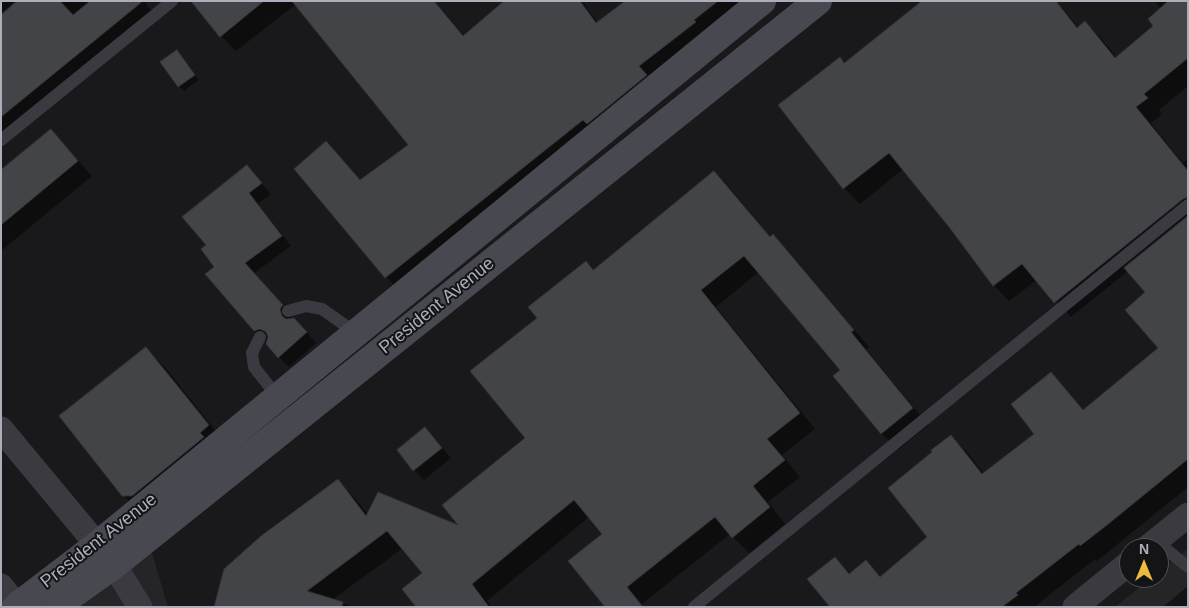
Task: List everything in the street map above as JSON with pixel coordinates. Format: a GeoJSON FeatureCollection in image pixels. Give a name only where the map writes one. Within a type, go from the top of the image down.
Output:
{"type":"FeatureCollection","features":[{"type":"Feature","properties":{"kind":"main road","name":"President Avenue"},"geometry":{"type":"LineString","coordinates":[[55,607],[105,555],[277,397],[762,1]]}},
{"type":"Feature","properties":{"kind":"main road","name":"President Avenue"},"geometry":{"type":"LineString","coordinates":[[13,601],[105,555],[295,420],[818,1]]}},
{"type":"Feature","properties":{"kind":"street"},"geometry":{"type":"LineString","coordinates":[[1,429],[105,555],[140,607]]}},
{"type":"Feature","properties":{"kind":"street"},"geometry":{"type":"LineString","coordinates":[[1159,538],[1188,515]]}},
{"type":"Feature","properties":{"kind":"street"},"geometry":{"type":"LineString","coordinates":[[1075,607],[1119,571]]}},
{"type":"Feature","properties":{"kind":"lane"},"geometry":{"type":"LineString","coordinates":[[1,140],[172,1]]}},
{"type":"Feature","properties":{"kind":"lane"},"geometry":{"type":"LineString","coordinates":[[694,607],[1188,205]]}},
{"type":"Feature","properties":{"kind":"lane"},"geometry":{"type":"LineString","coordinates":[[288,311],[306,306],[322,309],[356,333]]}},
{"type":"Feature","properties":{"kind":"lane"},"geometry":{"type":"LineString","coordinates":[[260,338],[252,353],[254,367],[295,420]]}},
{"type":"Feature","properties":{"kind":"lane"},"geometry":{"type":"LineString","coordinates":[[1169,554],[1188,566]]}},
{"type":"Feature","properties":{"kind":"shaded area"},"geometry":{"type":"Polygon","coordinates":[[[147,536],[168,607],[61,607],[147,536]]]}},
{"type":"Feature","properties":{"kind":"shaded area"},"geometry":{"type":"Polygon","coordinates":[[[1188,549],[1188,607],[1115,607],[1139,588],[1169,588],[1169,564],[1188,549]]]}},
{"type":"Feature","properties":{"kind":"building"},"geometry":{"type":"Polygon","coordinates":[[[17,1],[60,1],[73,15],[90,1],[143,1],[1,117],[1,15],[17,1]]]}},
{"type":"Feature","properties":{"kind":"building"},"geometry":{"type":"Polygon","coordinates":[[[191,1],[264,1],[220,37],[191,1]]]}},
{"type":"Feature","properties":{"kind":"building"},"geometry":{"type":"Polygon","coordinates":[[[292,1],[434,1],[463,36],[504,1],[580,1],[596,23],[625,1],[718,1],[694,20],[696,22],[639,66],[647,75],[587,124],[583,120],[385,278],[294,169],[326,141],[360,180],[408,145],[292,1]]]}},
{"type":"Feature","properties":{"kind":"building"},"geometry":{"type":"Polygon","coordinates":[[[922,1],[1056,1],[1077,28],[1085,21],[1115,58],[1153,26],[1148,19],[1168,1],[1188,1],[1188,58],[1144,94],[1148,98],[1136,107],[1188,171],[1188,197],[1183,199],[1054,303],[1022,264],[993,286],[949,227],[889,153],[843,189],[778,105],[840,57],[844,63],[922,1]]]}},
{"type":"Feature","properties":{"kind":"building"},"geometry":{"type":"Polygon","coordinates":[[[177,50],[195,75],[178,87],[160,62],[177,50]]]}},
{"type":"Feature","properties":{"kind":"building"},"geometry":{"type":"Polygon","coordinates":[[[51,129],[78,161],[1,225],[1,170],[51,129]]]}},
{"type":"Feature","properties":{"kind":"building"},"geometry":{"type":"Polygon","coordinates":[[[247,165],[262,183],[249,193],[282,236],[245,263],[283,305],[280,309],[282,316],[286,319],[294,318],[307,332],[278,358],[266,344],[268,337],[266,332],[260,329],[254,331],[205,274],[214,267],[201,249],[206,245],[182,217],[247,165]]]}},
{"type":"Feature","properties":{"kind":"building"},"geometry":{"type":"Polygon","coordinates":[[[714,171],[770,237],[773,234],[854,330],[851,332],[913,408],[881,434],[833,376],[840,370],[744,256],[701,290],[800,413],[767,439],[785,460],[753,486],[770,507],[732,538],[715,517],[627,587],[643,607],[605,607],[568,561],[602,534],[574,500],[472,584],[489,607],[416,607],[402,589],[422,573],[387,531],[307,591],[343,602],[342,607],[214,607],[224,569],[261,536],[338,479],[366,516],[378,492],[458,525],[442,505],[525,438],[470,371],[537,318],[528,307],[586,261],[593,270],[714,171]]]}},
{"type":"Feature","properties":{"kind":"building"},"geometry":{"type":"Polygon","coordinates":[[[1188,216],[1188,459],[1107,525],[1080,546],[1079,544],[1016,593],[1018,595],[1002,607],[830,607],[807,579],[835,557],[849,574],[866,560],[880,577],[927,537],[888,488],[932,452],[931,450],[951,435],[982,474],[1034,434],[1011,404],[1051,372],[1083,410],[1158,348],[1125,310],[1145,292],[1124,268],[1188,216]]]}},
{"type":"Feature","properties":{"kind":"building"},"geometry":{"type":"Polygon","coordinates":[[[146,347],[209,425],[200,433],[204,437],[132,496],[122,496],[59,416],[146,347]]]}},
{"type":"Feature","properties":{"kind":"building"},"geometry":{"type":"Polygon","coordinates":[[[425,427],[442,448],[413,471],[397,450],[425,427]]]}}]}
